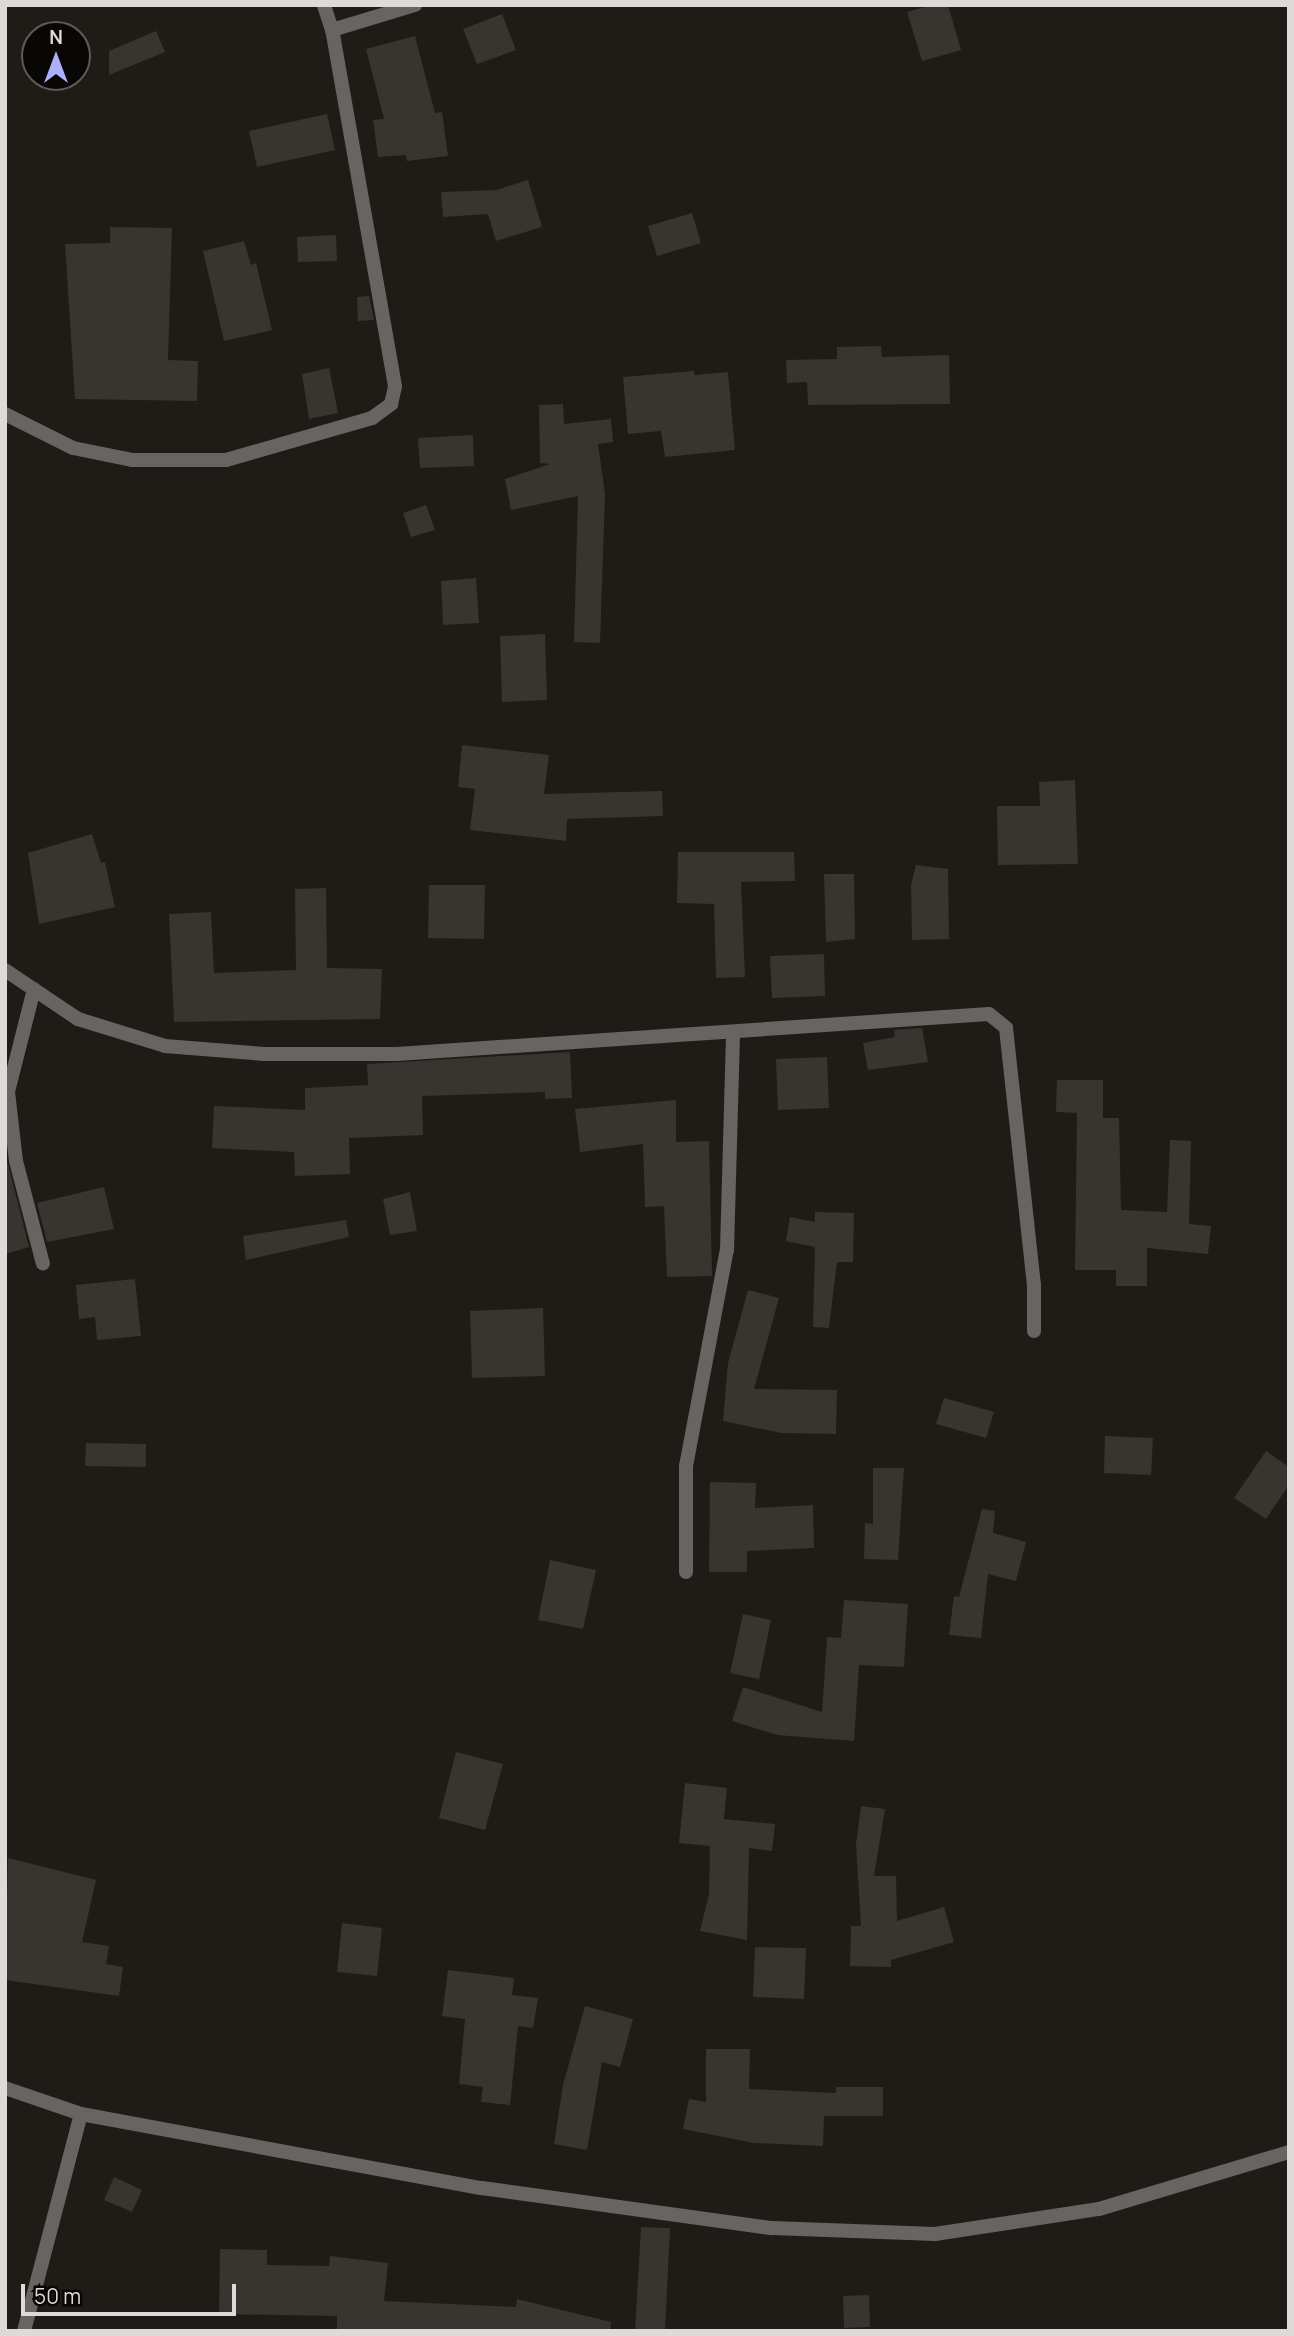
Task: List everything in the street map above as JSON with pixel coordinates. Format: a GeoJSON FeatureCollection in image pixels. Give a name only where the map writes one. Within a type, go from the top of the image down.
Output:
{"type":"FeatureCollection","features":[{"type":"Feature","properties":{"kind":"street"},"geometry":{"type":"LineString","coordinates":[[5,414],[73,448],[132,460],[226,460],[372,418],[391,404],[395,386],[332,30],[324,5]]}},
{"type":"Feature","properties":{"kind":"street"},"geometry":{"type":"LineString","coordinates":[[332,30],[415,5]]}},
{"type":"Feature","properties":{"kind":"street"},"geometry":{"type":"LineString","coordinates":[[5,970],[78,1019],[164,1046],[264,1054],[397,1054],[564,1039],[733,1032],[989,1014],[1000,1018],[1006,1028],[1033,1270],[1034,1331]]}},
{"type":"Feature","properties":{"kind":"street"},"geometry":{"type":"LineString","coordinates":[[34,989],[8,1092],[16,1161],[43,1264]]}},
{"type":"Feature","properties":{"kind":"street"},"geometry":{"type":"LineString","coordinates":[[686,1572],[686,1466],[727,1250],[733,1032]]}},
{"type":"Feature","properties":{"kind":"street"},"geometry":{"type":"LineString","coordinates":[[5,2088],[81,2114],[482,2188],[772,2228],[935,2234],[1099,2209],[1289,2152]]}},
{"type":"Feature","properties":{"kind":"street"},"geometry":{"type":"LineString","coordinates":[[24,2331],[81,2114]]}},
{"type":"Feature","properties":{"kind":"building"},"geometry":{"type":"Polygon","coordinates":[[[932,5],[948,5],[961,50],[922,61],[907,12],[932,5]]]}},
{"type":"Feature","properties":{"kind":"building"},"geometry":{"type":"Polygon","coordinates":[[[502,14],[516,50],[477,64],[463,29],[502,14]]]}},
{"type":"Feature","properties":{"kind":"building"},"geometry":{"type":"Polygon","coordinates":[[[156,31],[165,52],[109,75],[109,51],[156,31]]]}},
{"type":"Feature","properties":{"kind":"building"},"geometry":{"type":"Polygon","coordinates":[[[415,36],[435,113],[442,112],[448,156],[407,161],[406,155],[378,157],[373,120],[384,119],[366,49],[415,36]]]}},
{"type":"Feature","properties":{"kind":"building"},"geometry":{"type":"Polygon","coordinates":[[[327,114],[335,150],[257,167],[249,131],[327,114]]]}},
{"type":"Feature","properties":{"kind":"building"},"geometry":{"type":"Polygon","coordinates":[[[528,180],[542,227],[496,241],[488,214],[443,217],[441,192],[496,190],[528,180]]]}},
{"type":"Feature","properties":{"kind":"building"},"geometry":{"type":"Polygon","coordinates":[[[692,213],[701,243],[657,256],[648,226],[692,213]]]}},
{"type":"Feature","properties":{"kind":"building"},"geometry":{"type":"Polygon","coordinates":[[[110,227],[172,228],[168,360],[198,361],[197,401],[75,399],[65,244],[110,243],[110,227]]]}},
{"type":"Feature","properties":{"kind":"building"},"geometry":{"type":"Polygon","coordinates":[[[336,235],[337,261],[298,262],[297,237],[336,235]]]}},
{"type":"Feature","properties":{"kind":"building"},"geometry":{"type":"Polygon","coordinates":[[[244,241],[251,265],[256,263],[272,330],[224,341],[203,251],[244,241]]]}},
{"type":"Feature","properties":{"kind":"building"},"geometry":{"type":"Polygon","coordinates":[[[369,296],[374,320],[358,321],[357,297],[369,296]]]}},
{"type":"Feature","properties":{"kind":"building"},"geometry":{"type":"Polygon","coordinates":[[[881,346],[882,357],[949,355],[950,404],[808,405],[807,382],[787,383],[786,360],[837,359],[837,347],[881,346]]]}},
{"type":"Feature","properties":{"kind":"building"},"geometry":{"type":"Polygon","coordinates":[[[329,368],[338,413],[309,419],[302,374],[329,368]]]}},
{"type":"Feature","properties":{"kind":"building"},"geometry":{"type":"Polygon","coordinates":[[[694,371],[694,375],[728,372],[735,450],[665,457],[661,431],[628,434],[623,377],[694,371]]]}},
{"type":"Feature","properties":{"kind":"building"},"geometry":{"type":"Polygon","coordinates":[[[563,404],[564,424],[611,419],[613,442],[598,444],[605,494],[600,643],[574,642],[578,496],[511,510],[505,479],[550,464],[540,463],[539,405],[563,404]]]}},
{"type":"Feature","properties":{"kind":"building"},"geometry":{"type":"Polygon","coordinates":[[[473,435],[474,466],[420,468],[418,438],[473,435]]]}},
{"type":"Feature","properties":{"kind":"building"},"geometry":{"type":"Polygon","coordinates":[[[426,505],[435,530],[411,537],[403,513],[426,505]]]}},
{"type":"Feature","properties":{"kind":"building"},"geometry":{"type":"Polygon","coordinates":[[[476,578],[479,623],[443,625],[441,581],[476,578]]]}},
{"type":"Feature","properties":{"kind":"building"},"geometry":{"type":"Polygon","coordinates":[[[545,634],[547,700],[502,702],[500,636],[545,634]]]}},
{"type":"Feature","properties":{"kind":"building"},"geometry":{"type":"Polygon","coordinates":[[[462,745],[549,755],[544,794],[662,791],[663,816],[567,819],[566,841],[470,830],[475,789],[458,787],[462,745]]]}},
{"type":"Feature","properties":{"kind":"building"},"geometry":{"type":"Polygon","coordinates":[[[1075,780],[1078,864],[998,865],[997,806],[1040,806],[1039,782],[1075,780]]]}},
{"type":"Feature","properties":{"kind":"building"},"geometry":{"type":"Polygon","coordinates":[[[92,834],[101,863],[105,862],[115,907],[39,924],[28,853],[92,834]]]}},
{"type":"Feature","properties":{"kind":"building"},"geometry":{"type":"Polygon","coordinates":[[[678,852],[794,852],[795,881],[741,882],[745,977],[716,978],[714,904],[677,903],[678,852]]]}},
{"type":"Feature","properties":{"kind":"building"},"geometry":{"type":"Polygon","coordinates":[[[916,865],[948,869],[949,939],[912,940],[911,885],[916,865]]]}},
{"type":"Feature","properties":{"kind":"building"},"geometry":{"type":"Polygon","coordinates":[[[824,874],[854,874],[855,939],[826,942],[824,874]]]}},
{"type":"Feature","properties":{"kind":"building"},"geometry":{"type":"Polygon","coordinates":[[[429,885],[485,885],[484,939],[428,938],[429,885]]]}},
{"type":"Feature","properties":{"kind":"building"},"geometry":{"type":"Polygon","coordinates":[[[326,888],[327,968],[382,969],[380,1019],[174,1022],[169,914],[211,912],[214,973],[296,970],[295,889],[326,888]]]}},
{"type":"Feature","properties":{"kind":"building"},"geometry":{"type":"Polygon","coordinates":[[[824,954],[825,996],[772,998],[770,956],[824,954]]]}},
{"type":"Feature","properties":{"kind":"building"},"geometry":{"type":"Polygon","coordinates":[[[922,1028],[928,1062],[868,1070],[863,1043],[895,1037],[894,1030],[922,1028]]]}},
{"type":"Feature","properties":{"kind":"building"},"geometry":{"type":"Polygon","coordinates":[[[570,1052],[572,1098],[545,1099],[545,1092],[422,1096],[423,1135],[349,1138],[350,1174],[295,1176],[294,1152],[212,1148],[214,1106],[305,1110],[305,1088],[368,1085],[367,1064],[570,1052]]]}},
{"type":"Feature","properties":{"kind":"building"},"geometry":{"type":"Polygon","coordinates":[[[827,1057],[829,1108],[778,1110],[776,1059],[827,1057]]]}},
{"type":"Feature","properties":{"kind":"building"},"geometry":{"type":"Polygon","coordinates":[[[1057,1080],[1103,1080],[1103,1118],[1119,1118],[1121,1210],[1167,1212],[1170,1140],[1191,1141],[1189,1224],[1211,1226],[1208,1254],[1147,1248],[1147,1286],[1116,1286],[1116,1270],[1075,1270],[1077,1113],[1056,1112],[1057,1080]]]}},
{"type":"Feature","properties":{"kind":"building"},"geometry":{"type":"Polygon","coordinates":[[[676,1100],[676,1142],[709,1141],[712,1276],[667,1277],[664,1206],[645,1207],[643,1144],[580,1152],[575,1109],[676,1100]]]}},
{"type":"Feature","properties":{"kind":"building"},"geometry":{"type":"Polygon","coordinates":[[[5,1152],[29,1247],[5,1254],[5,1152]]]}},
{"type":"Feature","properties":{"kind":"building"},"geometry":{"type":"Polygon","coordinates":[[[104,1187],[114,1229],[47,1242],[37,1203],[104,1187]]]}},
{"type":"Feature","properties":{"kind":"building"},"geometry":{"type":"Polygon","coordinates":[[[410,1192],[417,1231],[390,1235],[383,1199],[410,1192]]]}},
{"type":"Feature","properties":{"kind":"building"},"geometry":{"type":"Polygon","coordinates":[[[815,1212],[854,1213],[853,1262],[837,1262],[829,1328],[813,1327],[815,1247],[786,1241],[790,1217],[815,1222],[815,1212]]]}},
{"type":"Feature","properties":{"kind":"building"},"geometry":{"type":"Polygon","coordinates":[[[346,1220],[349,1237],[246,1260],[243,1236],[346,1220]]]}},
{"type":"Feature","properties":{"kind":"building"},"geometry":{"type":"Polygon","coordinates":[[[135,1279],[141,1336],[97,1340],[95,1317],[79,1319],[76,1285],[135,1279]]]}},
{"type":"Feature","properties":{"kind":"building"},"geometry":{"type":"Polygon","coordinates":[[[748,1290],[779,1298],[754,1389],[837,1390],[836,1434],[781,1433],[723,1421],[728,1363],[748,1290]]]}},
{"type":"Feature","properties":{"kind":"building"},"geometry":{"type":"Polygon","coordinates":[[[543,1308],[545,1376],[472,1378],[470,1311],[543,1308]]]}},
{"type":"Feature","properties":{"kind":"building"},"geometry":{"type":"Polygon","coordinates":[[[944,1398],[994,1412],[986,1438],[936,1424],[944,1398]]]}},
{"type":"Feature","properties":{"kind":"building"},"geometry":{"type":"Polygon","coordinates":[[[1105,1436],[1153,1438],[1151,1475],[1104,1473],[1105,1436]]]}},
{"type":"Feature","properties":{"kind":"building"},"geometry":{"type":"Polygon","coordinates":[[[86,1443],[146,1444],[146,1467],[85,1466],[86,1443]]]}},
{"type":"Feature","properties":{"kind":"building"},"geometry":{"type":"Polygon","coordinates":[[[1266,1451],[1289,1467],[1289,1485],[1266,1519],[1234,1498],[1266,1451]]]}},
{"type":"Feature","properties":{"kind":"building"},"geometry":{"type":"Polygon","coordinates":[[[873,1468],[904,1468],[898,1560],[864,1559],[865,1523],[873,1524],[873,1468]]]}},
{"type":"Feature","properties":{"kind":"building"},"geometry":{"type":"Polygon","coordinates":[[[710,1482],[756,1483],[755,1508],[813,1505],[814,1548],[747,1551],[747,1572],[709,1572],[710,1482]]]}},
{"type":"Feature","properties":{"kind":"building"},"geometry":{"type":"Polygon","coordinates":[[[982,1509],[995,1511],[993,1533],[1026,1542],[1016,1581],[988,1574],[981,1638],[949,1635],[954,1596],[959,1597],[982,1509]]]}},
{"type":"Feature","properties":{"kind":"building"},"geometry":{"type":"Polygon","coordinates":[[[550,1560],[596,1570],[583,1629],[538,1620],[550,1560]]]}},
{"type":"Feature","properties":{"kind":"building"},"geometry":{"type":"Polygon","coordinates":[[[844,1600],[908,1604],[904,1667],[859,1665],[854,1741],[777,1735],[732,1721],[743,1687],[822,1712],[827,1637],[841,1638],[844,1600]]]}},
{"type":"Feature","properties":{"kind":"building"},"geometry":{"type":"Polygon","coordinates":[[[743,1614],[771,1620],[759,1679],[730,1673],[743,1614]]]}},
{"type":"Feature","properties":{"kind":"building"},"geometry":{"type":"Polygon","coordinates":[[[456,1752],[503,1764],[485,1830],[439,1818],[456,1752]]]}},
{"type":"Feature","properties":{"kind":"building"},"geometry":{"type":"Polygon","coordinates":[[[685,1783],[727,1788],[724,1819],[775,1824],[772,1851],[749,1848],[747,1940],[700,1931],[709,1894],[710,1846],[679,1843],[685,1783]]]}},
{"type":"Feature","properties":{"kind":"building"},"geometry":{"type":"Polygon","coordinates":[[[861,1806],[885,1809],[874,1876],[896,1876],[897,1921],[944,1907],[954,1942],[891,1960],[891,1967],[850,1966],[851,1926],[861,1926],[856,1844],[861,1806]]]}},
{"type":"Feature","properties":{"kind":"building"},"geometry":{"type":"Polygon","coordinates":[[[8,1858],[96,1880],[82,1942],[109,1946],[106,1964],[123,1967],[119,1996],[5,1980],[8,1858]]]}},
{"type":"Feature","properties":{"kind":"building"},"geometry":{"type":"Polygon","coordinates":[[[342,1923],[382,1928],[377,1976],[337,1972],[342,1923]]]}},
{"type":"Feature","properties":{"kind":"building"},"geometry":{"type":"Polygon","coordinates":[[[755,1947],[806,1948],[804,1999],[753,1997],[755,1947]]]}},
{"type":"Feature","properties":{"kind":"building"},"geometry":{"type":"Polygon","coordinates":[[[448,1970],[514,1978],[512,1995],[538,1998],[533,2028],[518,2026],[510,2105],[481,2102],[483,2087],[459,2084],[465,2019],[442,2016],[448,1970]]]}},
{"type":"Feature","properties":{"kind":"building"},"geometry":{"type":"Polygon","coordinates":[[[585,2006],[633,2019],[620,2067],[602,2062],[587,2150],[554,2144],[563,2085],[585,2006]]]}},
{"type":"Feature","properties":{"kind":"building"},"geometry":{"type":"Polygon","coordinates":[[[706,2049],[750,2049],[749,2089],[836,2093],[836,2087],[883,2087],[883,2116],[824,2116],[823,2146],[754,2143],[683,2129],[689,2099],[706,2102],[706,2049]]]}},
{"type":"Feature","properties":{"kind":"building"},"geometry":{"type":"Polygon","coordinates":[[[114,2177],[142,2190],[132,2212],[104,2200],[114,2177]]]}},
{"type":"Feature","properties":{"kind":"building"},"geometry":{"type":"Polygon","coordinates":[[[641,2227],[670,2228],[665,2331],[635,2331],[641,2227]]]}},
{"type":"Feature","properties":{"kind":"building"},"geometry":{"type":"Polygon","coordinates":[[[220,2249],[267,2250],[267,2265],[329,2266],[330,2256],[388,2263],[384,2301],[516,2307],[517,2299],[611,2322],[610,2331],[337,2331],[337,2316],[219,2314],[220,2249]]]}},
{"type":"Feature","properties":{"kind":"building"},"geometry":{"type":"Polygon","coordinates":[[[869,2295],[870,2327],[844,2328],[843,2296],[869,2295]]]}}]}
